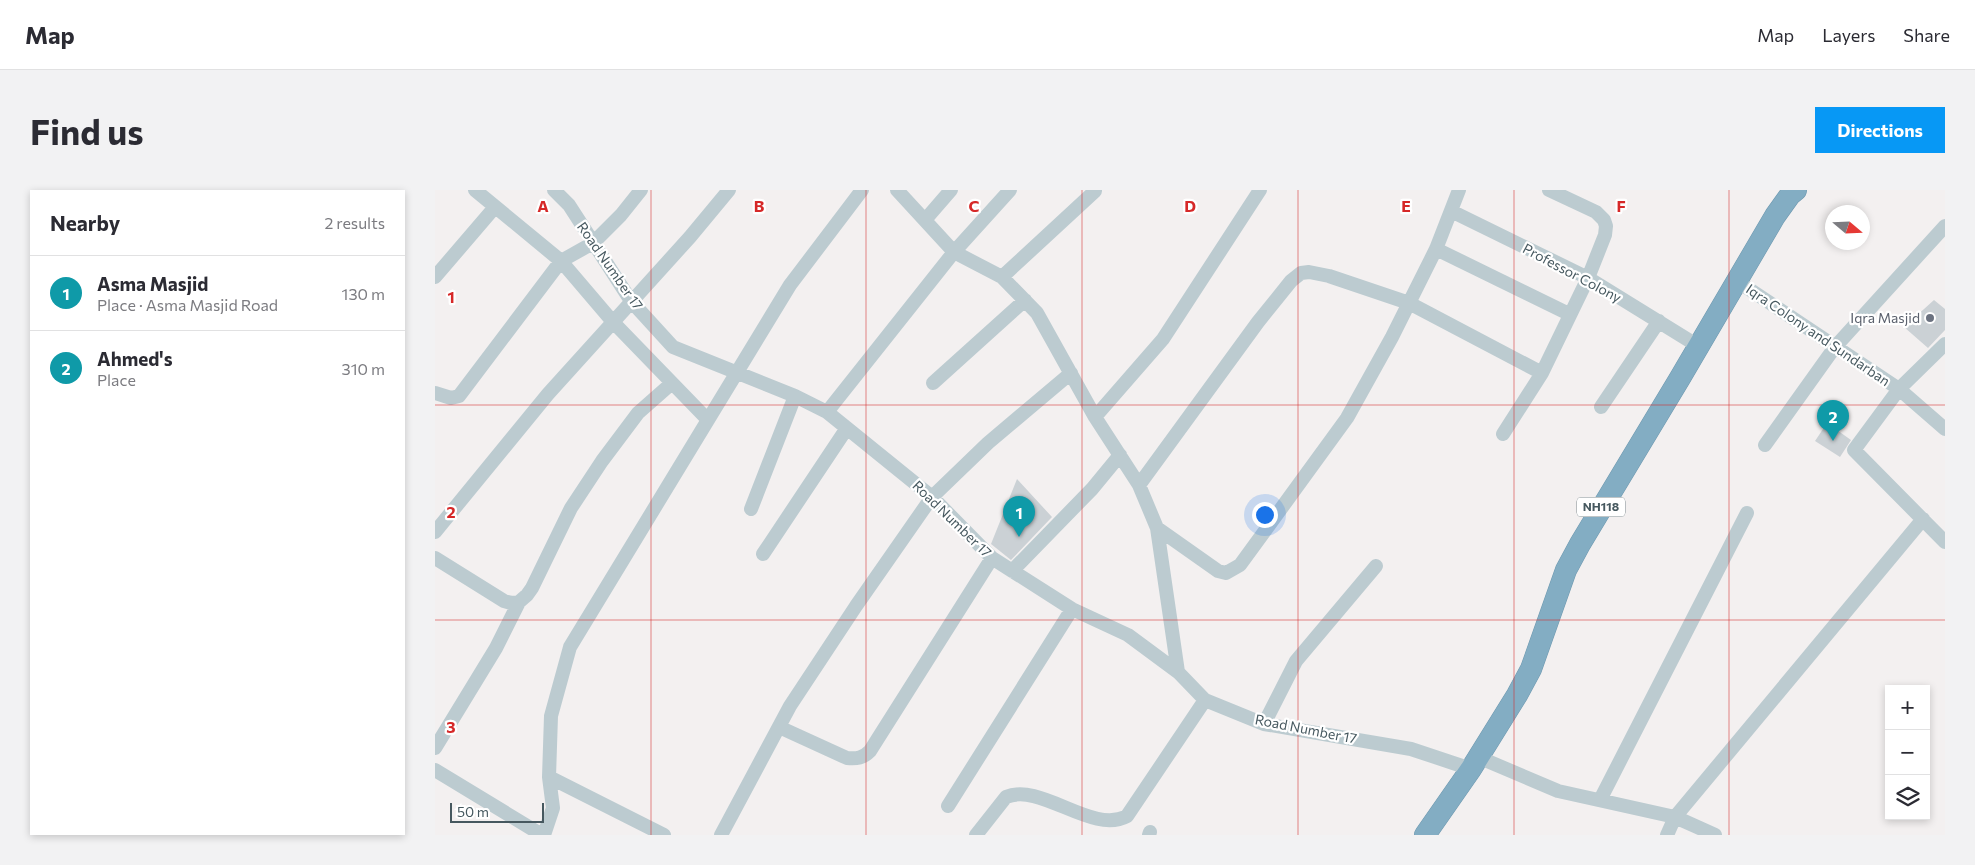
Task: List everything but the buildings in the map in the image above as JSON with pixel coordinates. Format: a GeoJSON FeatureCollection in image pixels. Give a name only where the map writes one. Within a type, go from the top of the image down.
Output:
{"type":"FeatureCollection","features":[{"type":"Feature","properties":{"kind":"highway","name":"NH118"},"geometry":{"type":"LineString","coordinates":[[1414,835],[1470,764],[1532,642],[1555,573],[1575,531],[1691,341],[1759,220],[1781,190]]}},
{"type":"Feature","properties":{"kind":"highway","name":"NH118"},"geometry":{"type":"LineString","coordinates":[[1425,835],[1517,695],[1531,669],[1566,570],[1580,544],[1681,378],[1775,216],[1790,195],[1796,190]]}},
{"type":"Feature","properties":{"kind":"street"},"geometry":{"type":"LineString","coordinates":[[475,190],[561,261],[613,322],[709,420]]}},
{"type":"Feature","properties":{"kind":"street","name":"Road Number 17"},"geometry":{"type":"LineString","coordinates":[[554,190],[569,205],[631,301],[673,347],[795,396],[827,412],[932,497],[991,558],[1072,609],[1128,635],[1178,672],[1205,700],[1264,724],[1411,749],[1470,764],[1558,791],[1675,817],[1715,835]]}},
{"type":"Feature","properties":{"kind":"street"},"geometry":{"type":"LineString","coordinates":[[435,393],[451,398],[459,396],[561,261],[593,243],[621,215],[641,190]]}},
{"type":"Feature","properties":{"kind":"street"},"geometry":{"type":"LineString","coordinates":[[435,532],[542,401],[690,237],[729,190]]}},
{"type":"Feature","properties":{"kind":"street"},"geometry":{"type":"LineString","coordinates":[[435,770],[543,835],[553,808],[549,777],[551,716],[570,647],[790,285],[862,190]]}},
{"type":"Feature","properties":{"kind":"street"},"geometry":{"type":"LineString","coordinates":[[897,190],[954,252],[1002,277],[1037,313],[1095,417],[1139,485],[1157,528],[1178,672]]}},
{"type":"Feature","properties":{"kind":"street"},"geometry":{"type":"LineString","coordinates":[[925,220],[951,190]]}},
{"type":"Feature","properties":{"kind":"street"},"geometry":{"type":"LineString","coordinates":[[827,412],[954,252],[1010,190]]}},
{"type":"Feature","properties":{"kind":"street"},"geometry":{"type":"LineString","coordinates":[[1002,277],[1095,190]]}},
{"type":"Feature","properties":{"kind":"street"},"geometry":{"type":"LineString","coordinates":[[1095,417],[1163,339],[1261,190]]}},
{"type":"Feature","properties":{"kind":"street"},"geometry":{"type":"LineString","coordinates":[[1157,528],[1218,570],[1226,573],[1240,565],[1347,418],[1409,303],[1435,249],[1459,190]]}},
{"type":"Feature","properties":{"kind":"street"},"geometry":{"type":"LineString","coordinates":[[1503,434],[1542,373],[1588,278],[1607,226],[1596,212],[1549,190]]}},
{"type":"Feature","properties":{"kind":"street"},"geometry":{"type":"LineString","coordinates":[[435,277],[495,207]]}},
{"type":"Feature","properties":{"kind":"street","name":"Professor Colony"},"geometry":{"type":"LineString","coordinates":[[1451,211],[1588,278],[1691,341]]}},
{"type":"Feature","properties":{"kind":"street"},"geometry":{"type":"LineString","coordinates":[[1765,445],[1835,347],[1945,226]]}},
{"type":"Feature","properties":{"kind":"street"},"geometry":{"type":"LineString","coordinates":[[1435,249],[1569,314]]}},
{"type":"Feature","properties":{"kind":"street"},"geometry":{"type":"LineString","coordinates":[[1139,485],[1257,322],[1291,281],[1301,272],[1329,276],[1409,303],[1542,373]]}},
{"type":"Feature","properties":{"kind":"street","name":"Iqra Colony and Sundarban"},"geometry":{"type":"LineString","coordinates":[[1737,281],[1899,389],[1945,429]]}},
{"type":"Feature","properties":{"kind":"street"},"geometry":{"type":"LineString","coordinates":[[933,383],[1025,300]]}},
{"type":"Feature","properties":{"kind":"street"},"geometry":{"type":"LineString","coordinates":[[1601,407],[1659,322]]}},
{"type":"Feature","properties":{"kind":"street"},"geometry":{"type":"LineString","coordinates":[[1945,344],[1899,389],[1854,450],[1945,542]]}},
{"type":"Feature","properties":{"kind":"street"},"geometry":{"type":"LineString","coordinates":[[721,835],[790,706],[856,606],[932,497],[988,443],[1071,373]]}},
{"type":"Feature","properties":{"kind":"street"},"geometry":{"type":"LineString","coordinates":[[435,748],[496,648],[519,602],[533,588],[571,508],[602,460],[638,413],[672,383]]}},
{"type":"Feature","properties":{"kind":"street"},"geometry":{"type":"LineString","coordinates":[[751,510],[795,396]]}},
{"type":"Feature","properties":{"kind":"street"},"geometry":{"type":"LineString","coordinates":[[763,554],[847,428]]}},
{"type":"Feature","properties":{"kind":"street"},"geometry":{"type":"LineString","coordinates":[[1012,570],[1091,489],[1120,455]]}},
{"type":"Feature","properties":{"kind":"street"},"geometry":{"type":"LineString","coordinates":[[1600,800],[1747,513]]}},
{"type":"Feature","properties":{"kind":"street"},"geometry":{"type":"LineString","coordinates":[[1667,835],[1675,817],[1923,520]]}},
{"type":"Feature","properties":{"kind":"street"},"geometry":{"type":"LineString","coordinates":[[435,558],[504,601],[511,603],[519,602]]}},
{"type":"Feature","properties":{"kind":"street"},"geometry":{"type":"LineString","coordinates":[[779,727],[847,758],[856,759],[864,756],[870,751],[991,558]]}},
{"type":"Feature","properties":{"kind":"street"},"geometry":{"type":"LineString","coordinates":[[1264,724],[1296,661],[1375,566]]}},
{"type":"Feature","properties":{"kind":"street"},"geometry":{"type":"LineString","coordinates":[[948,806],[1072,609]]}},
{"type":"Feature","properties":{"kind":"street"},"geometry":{"type":"LineString","coordinates":[[976,835],[1006,797],[1013,794],[1026,795],[1096,823],[1115,824],[1120,822],[1127,816],[1205,700]]}},
{"type":"Feature","properties":{"kind":"street"},"geometry":{"type":"LineString","coordinates":[[549,777],[637,829],[664,835]]}},
{"type":"Feature","properties":{"kind":"place","name":"Iqra Masjid"},"geometry":{"type":"Point","coordinates":[1930,318]}},
{"type":"Feature","properties":{"kind":"place","name":"Ahmed's"},"geometry":{"type":"Point","coordinates":[1833,441]}},
{"type":"Feature","properties":{"kind":"place","name":"Asma Masjid"},"geometry":{"type":"Point","coordinates":[1019,537]}}]}
